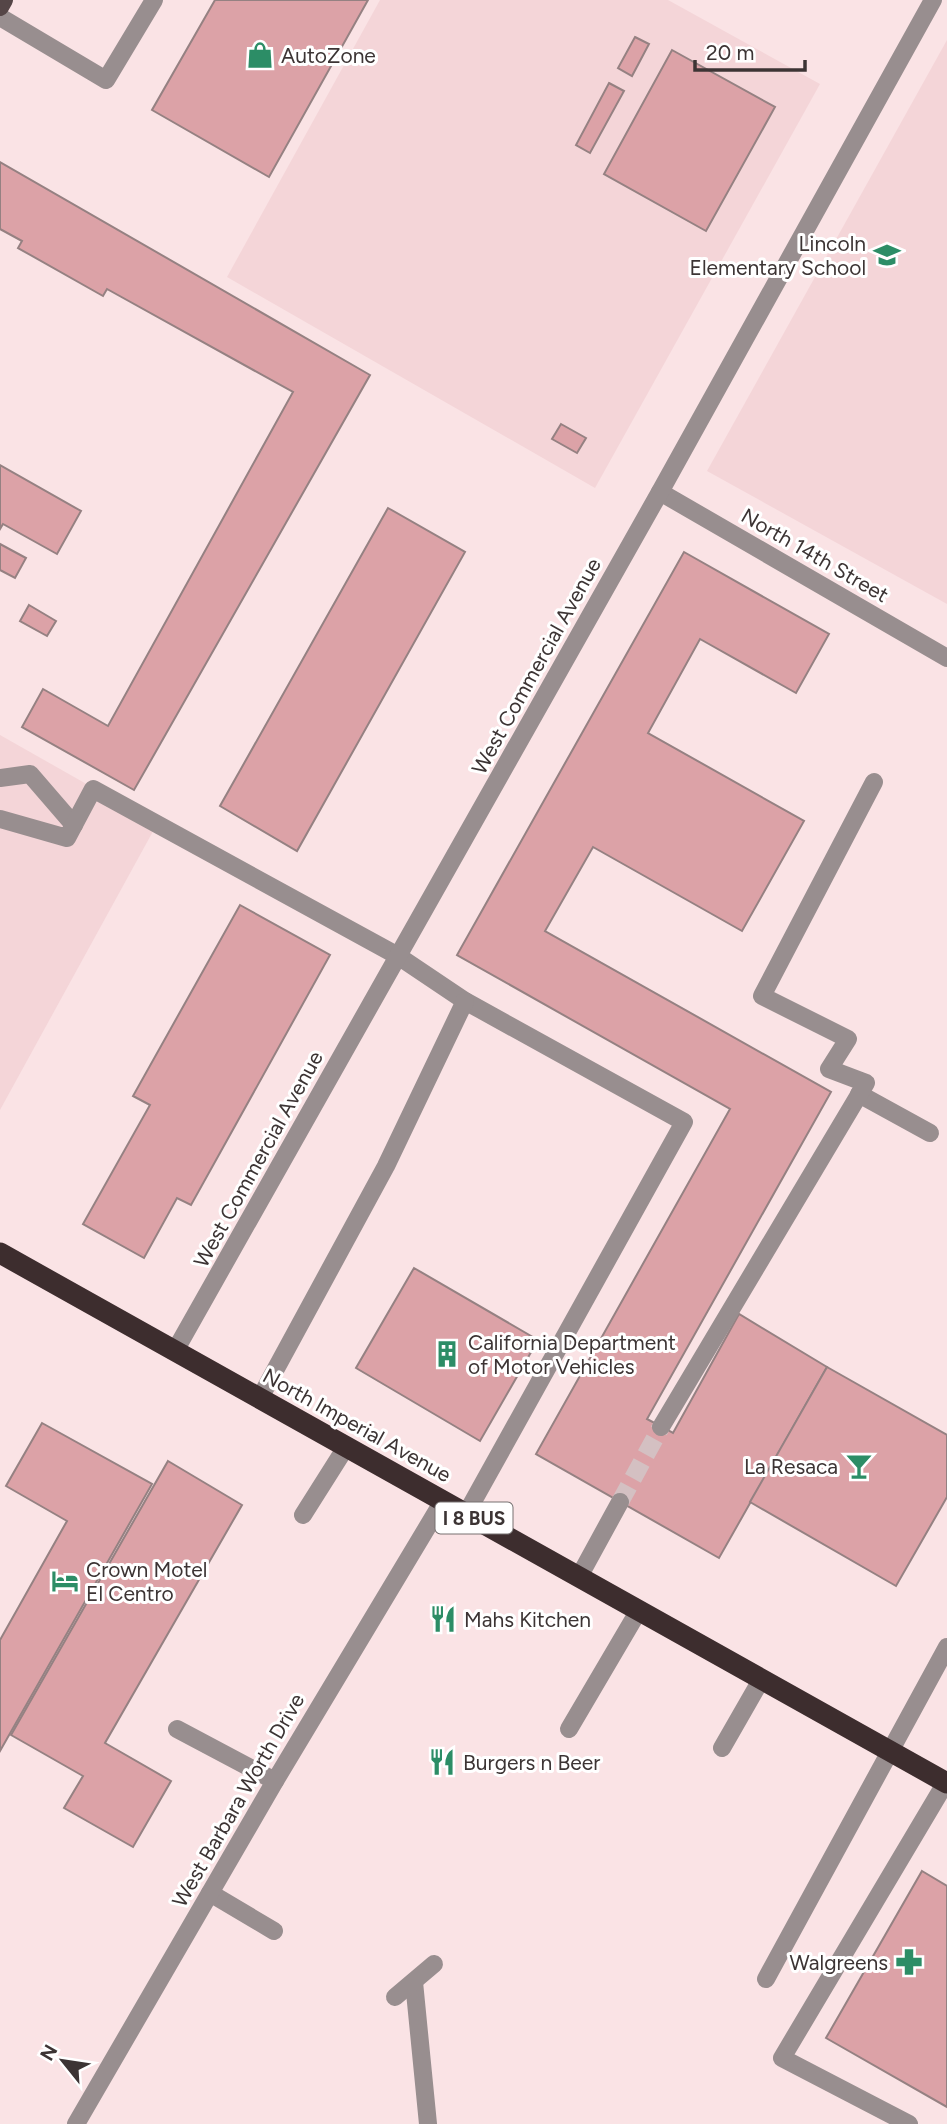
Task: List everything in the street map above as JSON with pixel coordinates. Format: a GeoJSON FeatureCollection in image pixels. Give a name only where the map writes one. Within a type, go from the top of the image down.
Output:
{"type":"FeatureCollection","features":[{"type":"Feature","properties":{"kind":"highway","name":"North Imperial Avenue"},"geometry":{"type":"LineString","coordinates":[[0,1253],[946,1783]]}},
{"type":"Feature","properties":{"kind":"main road"},"geometry":{"type":"LineString","coordinates":[[0,7],[4,0]]}},
{"type":"Feature","properties":{"kind":"street"},"geometry":{"type":"LineString","coordinates":[[0,17],[106,80],[154,0]]}},
{"type":"Feature","properties":{"kind":"street","name":"West Commercial Avenue"},"geometry":{"type":"LineString","coordinates":[[175,1351],[660,492],[933,0]]}},
{"type":"Feature","properties":{"kind":"street","name":"North 14th Street"},"geometry":{"type":"LineString","coordinates":[[660,492],[947,657]]}},
{"type":"Feature","properties":{"kind":"street"},"geometry":{"type":"LineString","coordinates":[[0,778],[30,774],[71,831]]}},
{"type":"Feature","properties":{"kind":"street"},"geometry":{"type":"LineString","coordinates":[[661,1427],[866,1083],[829,1069],[848,1039],[762,996],[874,782]]}},
{"type":"Feature","properties":{"kind":"street"},"geometry":{"type":"LineString","coordinates":[[71,831],[93,789],[398,956],[465,1001],[684,1122],[466,1514]]}},
{"type":"Feature","properties":{"kind":"street"},"geometry":{"type":"LineString","coordinates":[[0,819],[71,831]]}},
{"type":"Feature","properties":{"kind":"street"},"geometry":{"type":"LineString","coordinates":[[260,1398],[386,1166],[465,1001]]}},
{"type":"Feature","properties":{"kind":"street"},"geometry":{"type":"LineString","coordinates":[[859,1094],[930,1133]]}},
{"type":"Feature","properties":{"kind":"street"},"geometry":{"type":"LineString","coordinates":[[303,1515],[346,1447]]}},
{"type":"Feature","properties":{"kind":"street","name":"West Barbara Worth Drive"},"geometry":{"type":"LineString","coordinates":[[76,2124],[275,1781],[443,1501]]}},
{"type":"Feature","properties":{"kind":"street"},"geometry":{"type":"LineString","coordinates":[[579,1577],[620,1502]]}},
{"type":"Feature","properties":{"kind":"street"},"geometry":{"type":"LineString","coordinates":[[569,1729],[639,1611]]}},
{"type":"Feature","properties":{"kind":"street"},"geometry":{"type":"LineString","coordinates":[[765,1979],[947,1647]]}},
{"type":"Feature","properties":{"kind":"street"},"geometry":{"type":"LineString","coordinates":[[722,1748],[761,1679]]}},
{"type":"Feature","properties":{"kind":"street"},"geometry":{"type":"LineString","coordinates":[[177,1729],[275,1781]]}},
{"type":"Feature","properties":{"kind":"street"},"geometry":{"type":"LineString","coordinates":[[909,2124],[782,2057],[946,1783]]}},
{"type":"Feature","properties":{"kind":"street"},"geometry":{"type":"LineString","coordinates":[[209,1894],[274,1931]]}},
{"type":"Feature","properties":{"kind":"street"},"geometry":{"type":"LineString","coordinates":[[395,1997],[435,1964]]}},
{"type":"Feature","properties":{"kind":"street"},"geometry":{"type":"LineString","coordinates":[[414,1982],[428,2124]]}},
{"type":"Feature","properties":{"kind":"shaded area"},"geometry":{"type":"Polygon","coordinates":[[[380,0],[668,0],[820,84],[595,488],[227,277],[380,0]]]}},
{"type":"Feature","properties":{"kind":"shaded area","name":"Lincoln Elementary School"},"geometry":{"type":"Polygon","coordinates":[[[947,40],[947,604],[707,471],[947,40]]]}},
{"type":"Feature","properties":{"kind":"shaded area"},"geometry":{"type":"Polygon","coordinates":[[[0,735],[157,824],[0,1110],[0,735]]]}},
{"type":"Feature","properties":{"kind":"building","name":"AutoZone"},"geometry":{"type":"Polygon","coordinates":[[[215,0],[368,0],[269,177],[152,110],[215,0]]]}},
{"type":"Feature","properties":{"kind":"building"},"geometry":{"type":"Polygon","coordinates":[[[635,37],[649,44],[632,76],[618,68],[635,37]]]}},
{"type":"Feature","properties":{"kind":"building"},"geometry":{"type":"Polygon","coordinates":[[[672,50],[775,107],[706,231],[604,174],[672,50]]]}},
{"type":"Feature","properties":{"kind":"building"},"geometry":{"type":"Polygon","coordinates":[[[609,83],[624,91],[590,153],[576,145],[609,83]]]}},
{"type":"Feature","properties":{"kind":"building"},"geometry":{"type":"Polygon","coordinates":[[[0,162],[370,375],[134,790],[22,727],[43,689],[108,726],[293,392],[107,289],[103,296],[18,248],[22,241],[0,229],[0,162]]]}},
{"type":"Feature","properties":{"kind":"building"},"geometry":{"type":"Polygon","coordinates":[[[561,424],[586,438],[577,453],[552,439],[561,424]]]}},
{"type":"Feature","properties":{"kind":"building"},"geometry":{"type":"Polygon","coordinates":[[[0,465],[81,511],[57,554],[3,524],[0,529],[0,465]]]}},
{"type":"Feature","properties":{"kind":"building"},"geometry":{"type":"Polygon","coordinates":[[[388,508],[465,552],[297,851],[220,806],[388,508]]]}},
{"type":"Feature","properties":{"kind":"building"},"geometry":{"type":"Polygon","coordinates":[[[0,544],[26,558],[15,578],[0,570],[0,544]]]}},
{"type":"Feature","properties":{"kind":"building"},"geometry":{"type":"Polygon","coordinates":[[[684,552],[829,634],[796,693],[700,639],[648,733],[804,821],[742,931],[593,847],[545,931],[831,1092],[647,1419],[673,1433],[739,1314],[827,1367],[719,1558],[536,1454],[730,1109],[457,955],[684,552]]]}},
{"type":"Feature","properties":{"kind":"building"},"geometry":{"type":"Polygon","coordinates":[[[29,605],[56,621],[47,636],[20,621],[29,605]]]}},
{"type":"Feature","properties":{"kind":"building"},"geometry":{"type":"Polygon","coordinates":[[[240,905],[330,955],[191,1205],[177,1198],[144,1258],[83,1224],[150,1105],[133,1096],[240,905]]]}},
{"type":"Feature","properties":{"kind":"building","name":"California Department of Motor Vehicles"},"geometry":{"type":"Polygon","coordinates":[[[414,1268],[538,1340],[480,1441],[356,1368],[414,1268]]]}},
{"type":"Feature","properties":{"kind":"building","name":"La Resaca"},"geometry":{"type":"Polygon","coordinates":[[[827,1367],[947,1435],[947,1497],[896,1586],[750,1502],[827,1367]]]}},
{"type":"Feature","properties":{"kind":"building","name":"Crown Motel El Centro"},"geometry":{"type":"Polygon","coordinates":[[[42,1423],[152,1484],[0,1751],[0,1640],[67,1521],[6,1486],[42,1423]]]}},
{"type":"Feature","properties":{"kind":"building"},"geometry":{"type":"Polygon","coordinates":[[[168,1461],[242,1505],[105,1743],[171,1781],[133,1847],[64,1808],[83,1776],[11,1735],[168,1461]]]}},
{"type":"Feature","properties":{"kind":"building","name":"Walgreens"},"geometry":{"type":"Polygon","coordinates":[[[922,1871],[947,1886],[947,2107],[826,2038],[922,1871]]]}},
{"type":"Feature","properties":{"kind":"tunnel"},"geometry":{"type":"LineString","coordinates":[[620,1502],[661,1427]]}},
{"type":"Feature","properties":{"kind":"place","name":"AutoZone"},"geometry":{"type":"Point","coordinates":[260,55]}},
{"type":"Feature","properties":{"kind":"place","name":"Lincoln Elementary School"},"geometry":{"type":"Point","coordinates":[887,255]}},
{"type":"Feature","properties":{"kind":"place","name":"California Department of Motor Vehicles"},"geometry":{"type":"Point","coordinates":[447,1354]}},
{"type":"Feature","properties":{"kind":"place","name":"La Resaca"},"geometry":{"type":"Point","coordinates":[859,1466]}},
{"type":"Feature","properties":{"kind":"place","name":"Crown Motel El Centro"},"geometry":{"type":"Point","coordinates":[65,1581]}},
{"type":"Feature","properties":{"kind":"place","name":"Mahs Kitchen"},"geometry":{"type":"Point","coordinates":[443,1619]}},
{"type":"Feature","properties":{"kind":"place","name":"Burgers n Beer"},"geometry":{"type":"Point","coordinates":[442,1762]}},
{"type":"Feature","properties":{"kind":"place","name":"Walgreens"},"geometry":{"type":"Point","coordinates":[909,1962]}}]}
